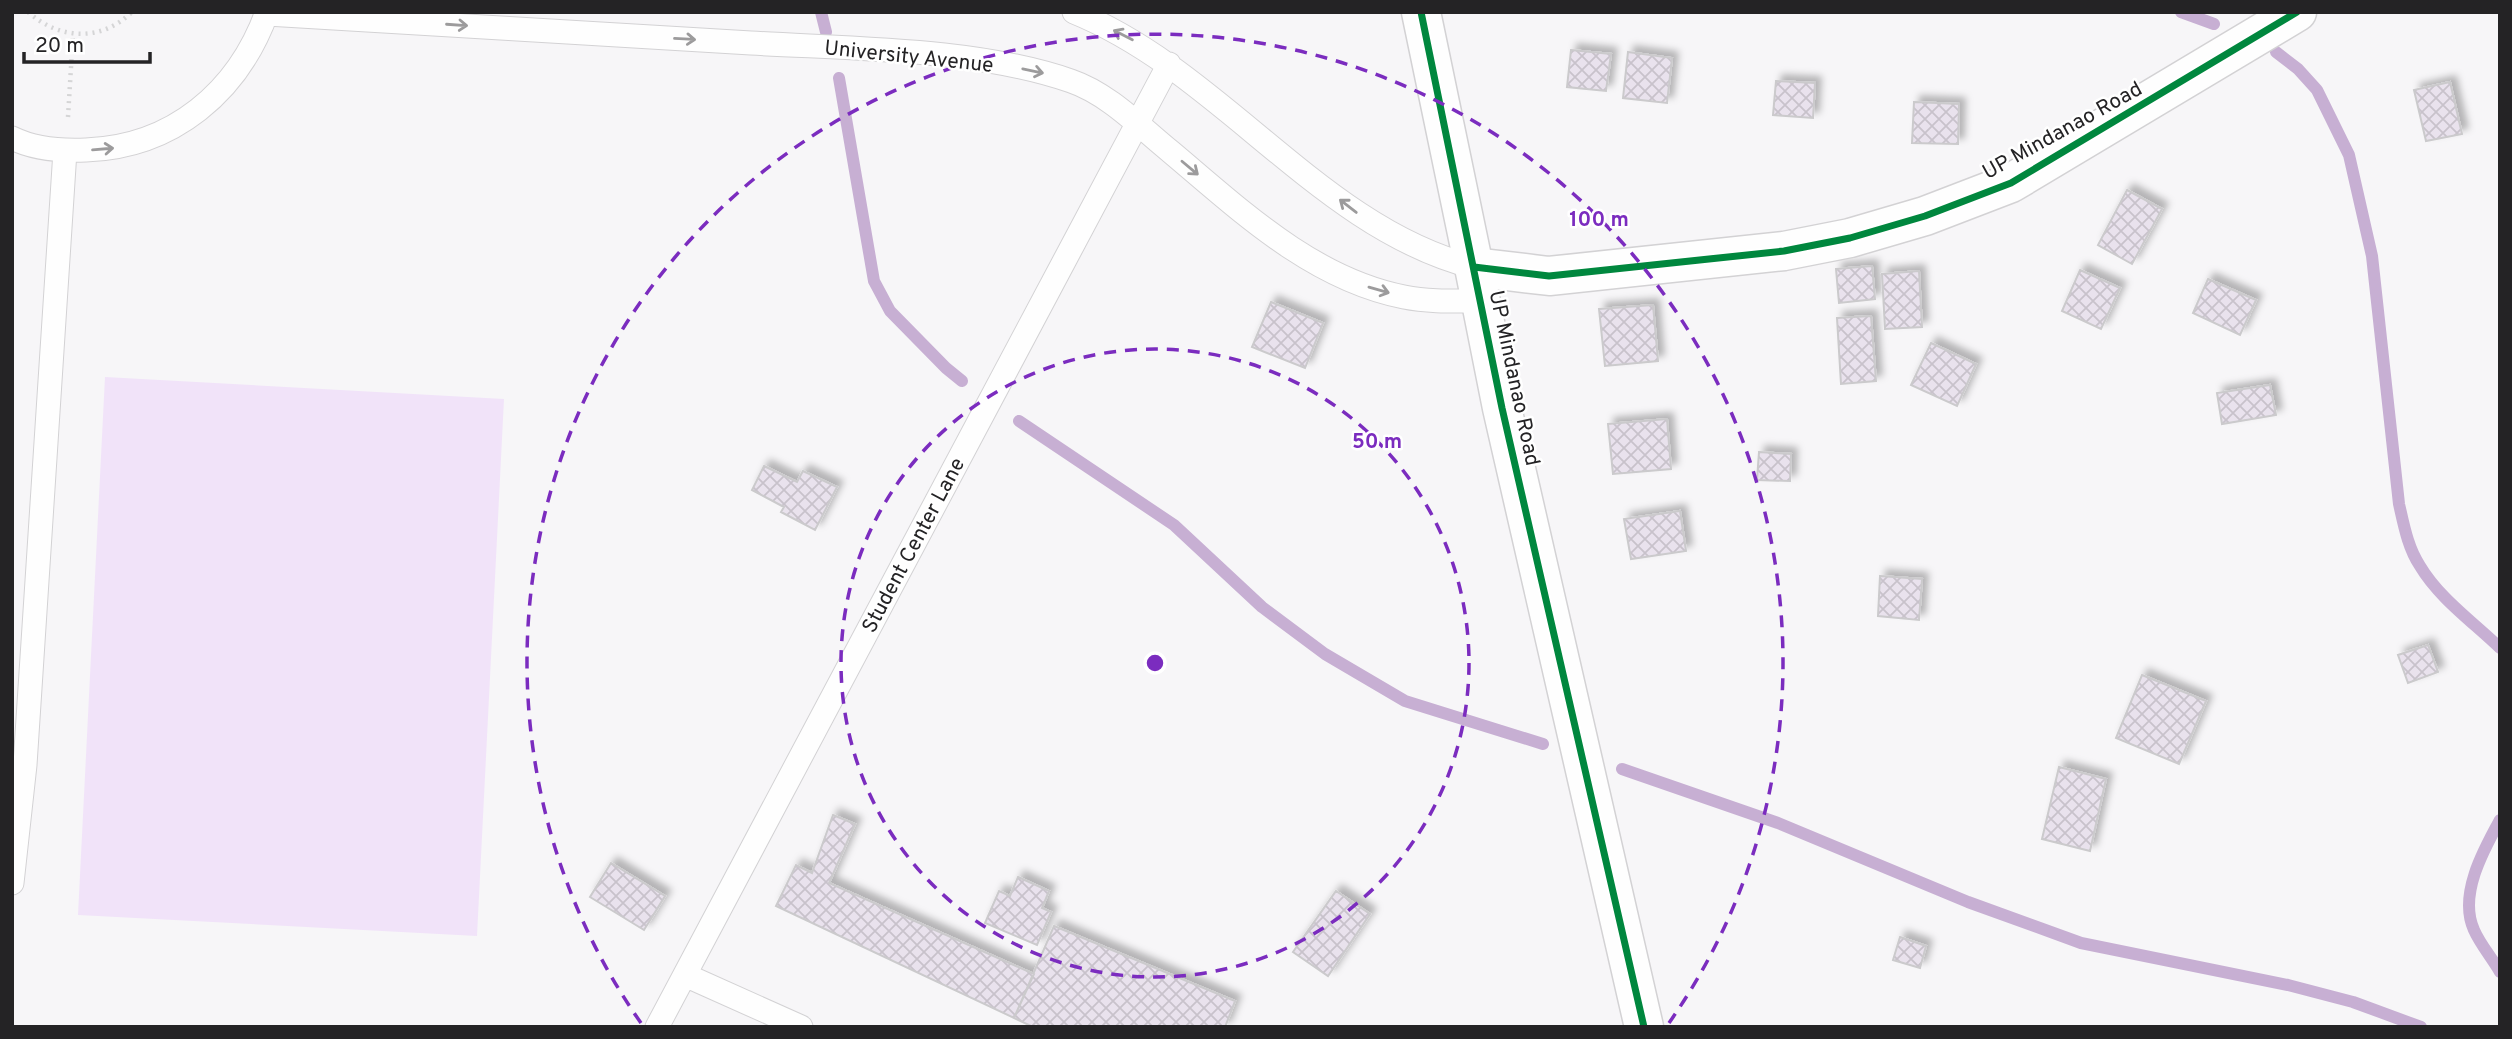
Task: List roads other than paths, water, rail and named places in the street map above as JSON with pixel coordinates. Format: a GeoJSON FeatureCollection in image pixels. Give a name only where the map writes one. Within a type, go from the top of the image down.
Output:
{"type":"FeatureCollection","features":[{"type":"Feature","properties":{"kind":"street"},"geometry":{"type":"LineString","coordinates":[[1421,12],[1478,284]]}},
{"type":"Feature","properties":{"kind":"street","name":"UP Mindanao Road"},"geometry":{"type":"LineString","coordinates":[[1644,1027],[1478,284],[1784,251],[1850,239],[1925,216],[2011,183],[2297,12]]}},
{"type":"Feature","properties":{"kind":"lane"},"geometry":{"type":"LineString","coordinates":[[1074,12],[1136,42],[1169,64],[1357,213],[1478,284]]}},
{"type":"Feature","properties":{"kind":"lane"},"geometry":{"type":"LineString","coordinates":[[12,138],[65,151],[110,149],[152,138],[191,118],[224,89],[250,54],[267,13]]}},
{"type":"Feature","properties":{"kind":"lane","name":"University Avenue"},"geometry":{"type":"LineString","coordinates":[[267,13],[882,50],[1036,71],[1074,82],[1104,98],[1226,199],[1318,266],[1357,284],[1402,297],[1428,301],[1478,284]]}},
{"type":"Feature","properties":{"kind":"lane","name":"Student Center Lane"},"geometry":{"type":"LineString","coordinates":[[657,1027],[1169,64]]}},
{"type":"Feature","properties":{"kind":"lane"},"geometry":{"type":"LineString","coordinates":[[12,883],[25,765],[65,151]]}},
{"type":"Feature","properties":{"kind":"lane"},"geometry":{"type":"LineString","coordinates":[[685,975],[801,1027]]}},
{"type":"Feature","properties":{"kind":"waterway"},"geometry":{"type":"LineString","coordinates":[[821,12],[826,32]]}},
{"type":"Feature","properties":{"kind":"waterway"},"geometry":{"type":"LineString","coordinates":[[2181,12],[2214,24]]}},
{"type":"Feature","properties":{"kind":"waterway"},"geometry":{"type":"LineString","coordinates":[[2276,52],[2298,69],[2317,90],[2349,155],[2372,256],[2399,504],[2409,544],[2420,566],[2437,589],[2500,648]]}},
{"type":"Feature","properties":{"kind":"waterway"},"geometry":{"type":"LineString","coordinates":[[839,78],[874,281],[890,311],[962,381]]}},
{"type":"Feature","properties":{"kind":"waterway"},"geometry":{"type":"LineString","coordinates":[[1019,421],[1174,525],[1262,607],[1325,654],[1405,701],[1543,744]]}},
{"type":"Feature","properties":{"kind":"waterway"},"geometry":{"type":"LineString","coordinates":[[1622,769],[1778,823],[1968,902],[2081,943],[2288,985],[2353,1002],[2421,1027]]}},
{"type":"Feature","properties":{"kind":"waterway"},"geometry":{"type":"LineString","coordinates":[[2500,820],[2475,873],[2469,902],[2474,930],[2500,972]]}}]}
